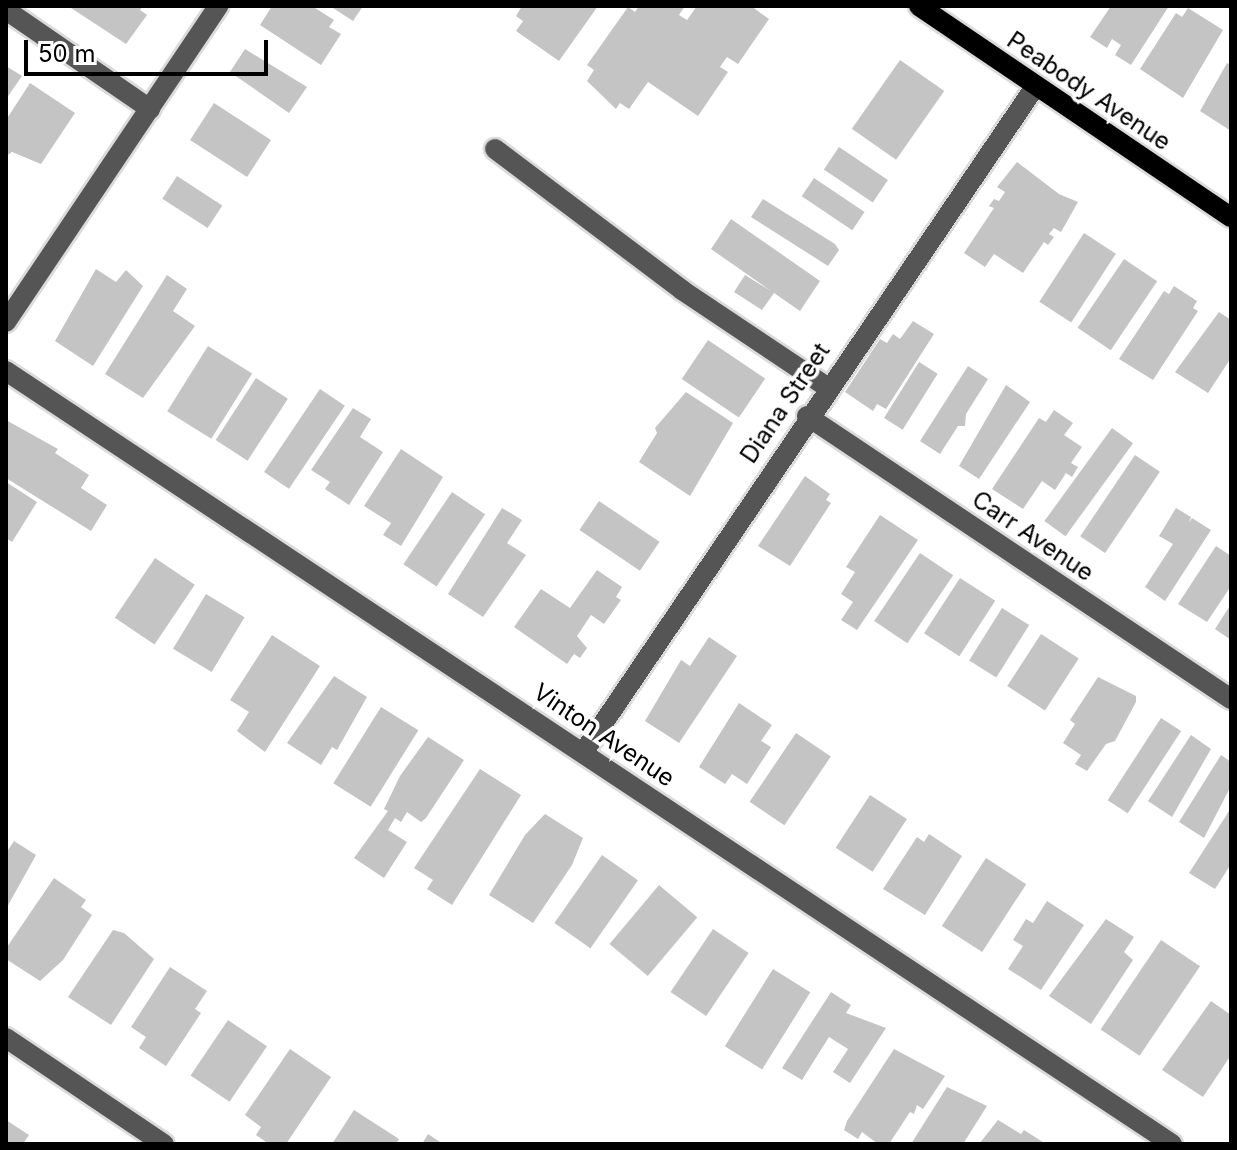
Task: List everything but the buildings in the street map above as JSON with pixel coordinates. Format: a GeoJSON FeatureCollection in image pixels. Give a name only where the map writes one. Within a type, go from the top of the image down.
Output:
{"type":"FeatureCollection","features":[{"type":"Feature","properties":{"kind":"main road","name":"Peabody Avenue"},"geometry":{"type":"LineString","coordinates":[[919,6],[1231,217]]}},
{"type":"Feature","properties":{"kind":"street"},"geometry":{"type":"LineString","coordinates":[[6,322],[218,6]]}},
{"type":"Feature","properties":{"kind":"street"},"geometry":{"type":"LineString","coordinates":[[6,10],[150,109]]}},
{"type":"Feature","properties":{"kind":"street","name":"Diana Street"},"geometry":{"type":"LineString","coordinates":[[583,753],[807,416],[1035,87]]}},
{"type":"Feature","properties":{"kind":"street"},"geometry":{"type":"LineString","coordinates":[[495,149],[682,290],[827,387]]}},
{"type":"Feature","properties":{"kind":"street","name":"Vinton Avenue"},"geometry":{"type":"LineString","coordinates":[[6,371],[1172,1144]]}},
{"type":"Feature","properties":{"kind":"street","name":"Carr Avenue"},"geometry":{"type":"LineString","coordinates":[[807,416],[1231,699]]}},
{"type":"Feature","properties":{"kind":"street"},"geometry":{"type":"LineString","coordinates":[[6,1038],[164,1144]]}}]}
